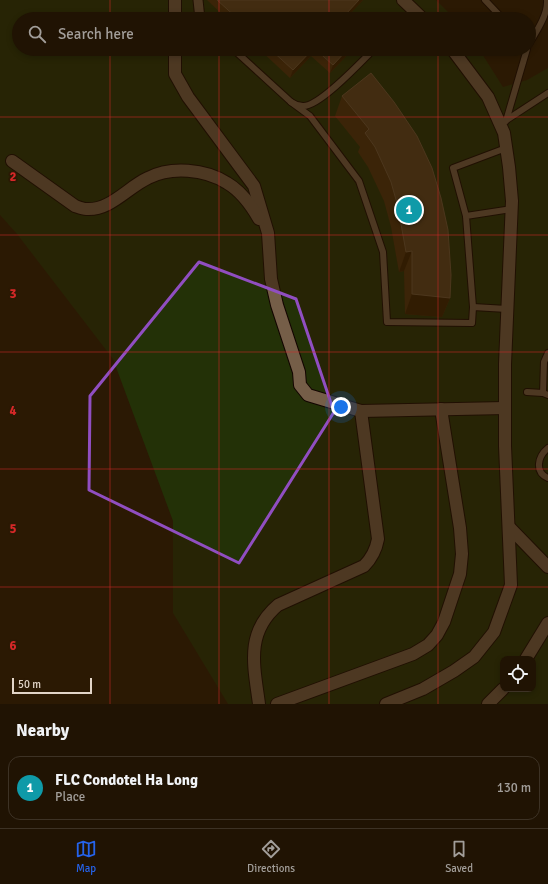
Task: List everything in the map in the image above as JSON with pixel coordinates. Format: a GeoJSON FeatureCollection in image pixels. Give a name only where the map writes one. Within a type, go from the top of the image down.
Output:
{"type":"FeatureCollection","features":[{"type":"Feature","properties":{"kind":"street"},"geometry":{"type":"LineString","coordinates":[[174,12],[175,0]]}},
{"type":"Feature","properties":{"kind":"street"},"geometry":{"type":"LineString","coordinates":[[198,0],[199,12]]}},
{"type":"Feature","properties":{"kind":"street"},"geometry":{"type":"LineString","coordinates":[[403,0],[413,10]]}},
{"type":"Feature","properties":{"kind":"street"},"geometry":{"type":"LineString","coordinates":[[175,56],[175,74],[188,97],[254,186],[268,233],[271,279],[277,305],[299,372],[300,385],[308,395],[361,411],[505,408]]}},
{"type":"Feature","properties":{"kind":"street"},"geometry":{"type":"LineString","coordinates":[[386,704],[423,689],[454,671],[474,657],[494,632],[511,585],[505,446],[505,408],[507,309],[512,209],[511,187],[503,122],[488,97],[457,56]]}},
{"type":"Feature","properties":{"kind":"street"},"geometry":{"type":"LineString","coordinates":[[12,161],[75,206],[86,209],[97,208],[107,204],[148,178],[165,172],[186,170],[207,175],[227,183],[241,194],[252,207],[268,233]]}},
{"type":"Feature","properties":{"kind":"street"},"geometry":{"type":"LineString","coordinates":[[277,704],[413,654],[428,645],[437,635],[444,622],[460,574],[462,554],[460,528],[440,409]]}},
{"type":"Feature","properties":{"kind":"street"},"geometry":{"type":"LineString","coordinates":[[258,704],[253,653],[256,638],[268,613],[278,605],[364,566],[372,558],[376,549],[378,539],[361,411]]}},
{"type":"Feature","properties":{"kind":"street"},"geometry":{"type":"LineString","coordinates":[[509,527],[548,567]]}},
{"type":"Feature","properties":{"kind":"street"},"geometry":{"type":"LineString","coordinates":[[528,656],[548,623]]}},
{"type":"Feature","properties":{"kind":"street"},"geometry":{"type":"LineString","coordinates":[[488,704],[500,692]]}},
{"type":"Feature","properties":{"kind":"lane"},"geometry":{"type":"LineString","coordinates":[[485,0],[496,12]]}},
{"type":"Feature","properties":{"kind":"lane"},"geometry":{"type":"LineString","coordinates":[[536,31],[545,15],[547,0]]}},
{"type":"Feature","properties":{"kind":"lane"},"geometry":{"type":"LineString","coordinates":[[241,56],[291,102],[310,116],[359,181],[383,252],[386,322],[472,323],[473,307],[466,216],[453,168],[506,148]]}},
{"type":"Feature","properties":{"kind":"lane"},"geometry":{"type":"LineString","coordinates":[[291,102],[302,106],[308,106],[333,89],[367,56]]}},
{"type":"Feature","properties":{"kind":"lane"},"geometry":{"type":"LineString","coordinates":[[503,122],[523,56]]}},
{"type":"Feature","properties":{"kind":"lane"},"geometry":{"type":"LineString","coordinates":[[503,122],[548,93]]}},
{"type":"Feature","properties":{"kind":"lane"},"geometry":{"type":"LineString","coordinates":[[466,216],[512,209]]}},
{"type":"Feature","properties":{"kind":"lane"},"geometry":{"type":"LineString","coordinates":[[473,307],[507,309]]}},
{"type":"Feature","properties":{"kind":"lane"},"geometry":{"type":"LineString","coordinates":[[527,392],[546,394],[544,362],[548,353]]}},
{"type":"Feature","properties":{"kind":"lane"},"geometry":{"type":"LineString","coordinates":[[548,448],[542,454],[539,464],[539,471],[542,476],[548,478]]}},
{"type":"Feature","properties":{"kind":"highlighted area"},"geometry":{"type":"Polygon","coordinates":[[[199,262],[296,299],[334,412],[239,563],[89,490],[90,396],[199,262]]]}},
{"type":"Feature","properties":{"kind":"green space"},"geometry":{"type":"Polygon","coordinates":[[[0,0],[436,0],[448,12],[12,12],[12,56],[483,56],[503,87],[527,80],[548,68],[548,704],[228,704],[173,613],[173,521],[113,359],[17,234],[0,215],[0,0]]]}},
{"type":"Feature","properties":{"kind":"building"},"geometry":{"type":"Polygon","coordinates":[[[217,0],[359,0],[348,12],[230,12],[217,0]]]}},
{"type":"Feature","properties":{"kind":"building"},"geometry":{"type":"Polygon","coordinates":[[[278,56],[306,56],[293,70],[278,56]]]}},
{"type":"Feature","properties":{"kind":"building"},"geometry":{"type":"Polygon","coordinates":[[[323,56],[341,56],[333,65],[323,56]]]}},
{"type":"Feature","properties":{"kind":"building"},"geometry":{"type":"Polygon","coordinates":[[[371,73],[394,102],[417,136],[432,168],[441,198],[448,230],[451,275],[450,298],[412,294],[412,251],[406,252],[398,207],[391,182],[375,147],[365,133],[369,129],[342,96],[371,73]]]}},
{"type":"Feature","properties":{"kind":"place","name":"FLC Condotel Ha Long"},"geometry":{"type":"Point","coordinates":[409,210]}}]}
